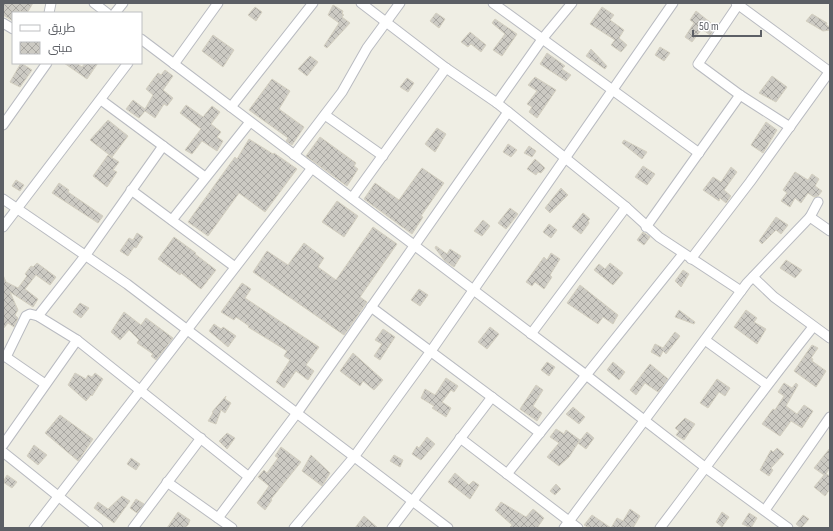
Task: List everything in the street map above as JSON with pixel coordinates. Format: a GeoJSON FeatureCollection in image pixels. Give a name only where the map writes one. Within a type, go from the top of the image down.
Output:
{"type":"FeatureCollection","features":[{"type":"Feature","properties":{"kind":"street"},"geometry":{"type":"LineString","coordinates":[[94,3],[106,12]]}},
{"type":"Feature","properties":{"kind":"street"},"geometry":{"type":"LineString","coordinates":[[116,12],[122,3]]}},
{"type":"Feature","properties":{"kind":"street"},"geometry":{"type":"LineString","coordinates":[[174,64],[218,3]]}},
{"type":"Feature","properties":{"kind":"street"},"geometry":{"type":"LineString","coordinates":[[231,107],[313,3]]}},
{"type":"Feature","properties":{"kind":"street"},"geometry":{"type":"LineString","coordinates":[[360,3],[446,68],[497,103],[566,157],[626,207],[646,227],[687,257],[741,291]]}},
{"type":"Feature","properties":{"kind":"street"},"geometry":{"type":"LineString","coordinates":[[294,155],[342,92],[368,48],[400,3]]}},
{"type":"Feature","properties":{"kind":"street"},"geometry":{"type":"LineString","coordinates":[[493,3],[543,38],[698,153]]}},
{"type":"Feature","properties":{"kind":"street"},"geometry":{"type":"LineString","coordinates":[[497,103],[543,38],[572,3]]}},
{"type":"Feature","properties":{"kind":"street"},"geometry":{"type":"LineString","coordinates":[[294,528],[354,456],[431,352],[673,3]]}},
{"type":"Feature","properties":{"kind":"street"},"geometry":{"type":"LineString","coordinates":[[507,474],[586,375],[687,257],[790,127],[830,71],[738,4],[698,64],[740,95],[790,127]]}},
{"type":"Feature","properties":{"kind":"street"},"geometry":{"type":"LineString","coordinates":[[3,23],[12,28]]}},
{"type":"Feature","properties":{"kind":"street"},"geometry":{"type":"LineString","coordinates":[[142,42],[174,64],[646,420],[706,468],[788,528]]}},
{"type":"Feature","properties":{"kind":"street"},"geometry":{"type":"LineString","coordinates":[[3,125],[46,64]]}},
{"type":"Feature","properties":{"kind":"street"},"geometry":{"type":"LineString","coordinates":[[3,227],[127,64]]}},
{"type":"Feature","properties":{"kind":"street"},"geometry":{"type":"LineString","coordinates":[[352,198],[446,68]]}},
{"type":"Feature","properties":{"kind":"street"},"geometry":{"type":"LineString","coordinates":[[646,227],[740,95]]}},
{"type":"Feature","properties":{"kind":"street"},"geometry":{"type":"LineString","coordinates":[[101,100],[205,177]]}},
{"type":"Feature","properties":{"kind":"street"},"geometry":{"type":"LineString","coordinates":[[218,518],[297,413],[508,112]]}},
{"type":"Feature","properties":{"kind":"street"},"geometry":{"type":"LineString","coordinates":[[325,115],[383,156]]}},
{"type":"Feature","properties":{"kind":"street"},"geometry":{"type":"LineString","coordinates":[[172,220],[250,122]]}},
{"type":"Feature","properties":{"kind":"street"},"geometry":{"type":"LineString","coordinates":[[38,316],[85,256],[163,146]]}},
{"type":"Feature","properties":{"kind":"street"},"geometry":{"type":"LineString","coordinates":[[34,528],[57,496],[312,168]]}},
{"type":"Feature","properties":{"kind":"street"},"geometry":{"type":"LineString","coordinates":[[131,190],[235,267]]}},
{"type":"Feature","properties":{"kind":"street"},"geometry":{"type":"LineString","coordinates":[[3,199],[16,210],[127,284],[448,528]]}},
{"type":"Feature","properties":{"kind":"street"},"geometry":{"type":"LineString","coordinates":[[567,525],[741,291],[810,217],[818,202]]}},
{"type":"Feature","properties":{"kind":"street"},"geometry":{"type":"LineString","coordinates":[[531,334],[626,207]]}},
{"type":"Feature","properties":{"kind":"street"},"geometry":{"type":"LineString","coordinates":[[810,217],[830,231]]}},
{"type":"Feature","properties":{"kind":"street"},"geometry":{"type":"LineString","coordinates":[[753,277],[774,297],[830,338]]}},
{"type":"Feature","properties":{"kind":"street"},"geometry":{"type":"LineString","coordinates":[[371,307],[540,433]]}},
{"type":"Feature","properties":{"kind":"street"},"geometry":{"type":"LineString","coordinates":[[45,384],[4,356],[26,316],[30,314],[38,316],[77,340],[249,476]]}},
{"type":"Feature","properties":{"kind":"street"},"geometry":{"type":"LineString","coordinates":[[660,528],[706,468],[766,385],[813,327]]}},
{"type":"Feature","properties":{"kind":"street"},"geometry":{"type":"LineString","coordinates":[[3,445],[77,340]]}},
{"type":"Feature","properties":{"kind":"street"},"geometry":{"type":"LineString","coordinates":[[705,340],[766,385]]}},
{"type":"Feature","properties":{"kind":"street"},"geometry":{"type":"LineString","coordinates":[[392,528],[492,397]]}},
{"type":"Feature","properties":{"kind":"street"},"geometry":{"type":"LineString","coordinates":[[765,510],[830,417]]}},
{"type":"Feature","properties":{"kind":"street"},"geometry":{"type":"LineString","coordinates":[[133,528],[201,438]]}},
{"type":"Feature","properties":{"kind":"street"},"geometry":{"type":"LineString","coordinates":[[460,438],[507,474],[567,525],[578,528]]}},
{"type":"Feature","properties":{"kind":"street"},"geometry":{"type":"LineString","coordinates":[[3,452],[98,528]]}},
{"type":"Feature","properties":{"kind":"street"},"geometry":{"type":"LineString","coordinates":[[167,482],[232,528]]}},
{"type":"Feature","properties":{"kind":"building"},"geometry":{"type":"Polygon","coordinates":[[[3,3],[33,3],[28,12],[12,12],[12,20],[3,15],[3,3]]]}},
{"type":"Feature","properties":{"kind":"building"},"geometry":{"type":"Polygon","coordinates":[[[333,5],[343,11],[342,14],[344,15],[342,17],[350,23],[327,48],[324,46],[339,23],[328,15],[333,5]]]}},
{"type":"Feature","properties":{"kind":"building"},"geometry":{"type":"Polygon","coordinates":[[[255,7],[262,12],[256,21],[248,15],[255,7]]]}},
{"type":"Feature","properties":{"kind":"building"},"geometry":{"type":"Polygon","coordinates":[[[602,7],[614,15],[610,20],[624,30],[619,38],[627,45],[621,52],[611,45],[615,40],[590,24],[602,7]]]}},
{"type":"Feature","properties":{"kind":"building"},"geometry":{"type":"Polygon","coordinates":[[[696,11],[716,27],[710,35],[702,29],[692,42],[685,37],[694,23],[690,20],[696,11]]]}},
{"type":"Feature","properties":{"kind":"building"},"geometry":{"type":"Polygon","coordinates":[[[436,13],[445,19],[439,28],[430,21],[436,13]]]}},
{"type":"Feature","properties":{"kind":"building"},"geometry":{"type":"Polygon","coordinates":[[[812,14],[827,23],[826,25],[830,27],[830,30],[823,31],[806,21],[812,14]]]}},
{"type":"Feature","properties":{"kind":"building"},"geometry":{"type":"Polygon","coordinates":[[[495,19],[517,34],[502,56],[493,50],[505,34],[492,23],[495,19]]]}},
{"type":"Feature","properties":{"kind":"building"},"geometry":{"type":"Polygon","coordinates":[[[470,32],[486,45],[481,52],[471,44],[468,47],[461,42],[470,32]]]}},
{"type":"Feature","properties":{"kind":"building"},"geometry":{"type":"Polygon","coordinates":[[[213,35],[234,50],[223,67],[202,51],[213,35]]]}},
{"type":"Feature","properties":{"kind":"building"},"geometry":{"type":"Polygon","coordinates":[[[660,47],[670,53],[664,61],[655,55],[660,47]]]}},
{"type":"Feature","properties":{"kind":"building"},"geometry":{"type":"Polygon","coordinates":[[[591,49],[607,66],[605,69],[586,56],[591,49]]]}},
{"type":"Feature","properties":{"kind":"building"},"geometry":{"type":"Polygon","coordinates":[[[547,53],[565,66],[562,69],[571,75],[566,81],[540,64],[547,53]]]}},
{"type":"Feature","properties":{"kind":"building"},"geometry":{"type":"Polygon","coordinates":[[[310,56],[318,62],[307,76],[298,69],[310,56]]]}},
{"type":"Feature","properties":{"kind":"building"},"geometry":{"type":"Polygon","coordinates":[[[20,64],[32,70],[20,87],[10,82],[20,64]]]}},
{"type":"Feature","properties":{"kind":"building"},"geometry":{"type":"Polygon","coordinates":[[[65,64],[78,64],[82,67],[84,64],[97,64],[87,79],[65,64]]]}},
{"type":"Feature","properties":{"kind":"building"},"geometry":{"type":"Polygon","coordinates":[[[165,70],[173,76],[163,90],[173,98],[167,106],[164,104],[155,118],[145,111],[139,118],[126,109],[133,100],[145,109],[153,95],[146,89],[158,73],[161,75],[165,70]]]}},
{"type":"Feature","properties":{"kind":"building"},"geometry":{"type":"Polygon","coordinates":[[[772,76],[787,87],[776,102],[759,93],[772,76]]]}},
{"type":"Feature","properties":{"kind":"building"},"geometry":{"type":"Polygon","coordinates":[[[535,77],[556,90],[537,118],[529,112],[532,107],[527,104],[537,91],[528,85],[535,77]]]}},
{"type":"Feature","properties":{"kind":"building"},"geometry":{"type":"Polygon","coordinates":[[[407,78],[414,83],[408,92],[400,87],[407,78]]]}},
{"type":"Feature","properties":{"kind":"building"},"geometry":{"type":"Polygon","coordinates":[[[272,79],[290,91],[279,109],[304,127],[292,145],[286,141],[288,138],[249,110],[272,79]]]}},
{"type":"Feature","properties":{"kind":"building"},"geometry":{"type":"Polygon","coordinates":[[[186,105],[203,117],[212,106],[220,112],[211,124],[221,132],[217,137],[223,141],[217,151],[202,141],[192,154],[185,150],[201,129],[180,113],[186,105]]]}},
{"type":"Feature","properties":{"kind":"building"},"geometry":{"type":"Polygon","coordinates":[[[108,120],[128,136],[112,157],[90,140],[108,120]]]}},
{"type":"Feature","properties":{"kind":"building"},"geometry":{"type":"Polygon","coordinates":[[[766,122],[777,130],[763,153],[751,145],[766,122]]]}},
{"type":"Feature","properties":{"kind":"building"},"geometry":{"type":"Polygon","coordinates":[[[437,128],[446,134],[435,152],[425,144],[437,128]]]}},
{"type":"Feature","properties":{"kind":"building"},"geometry":{"type":"Polygon","coordinates":[[[320,137],[356,163],[354,166],[358,169],[347,186],[306,156],[320,137]]]}},
{"type":"Feature","properties":{"kind":"building"},"geometry":{"type":"Polygon","coordinates":[[[249,139],[273,154],[274,153],[297,169],[265,212],[239,193],[208,236],[188,222],[235,157],[237,159],[249,139]]]}},
{"type":"Feature","properties":{"kind":"building"},"geometry":{"type":"Polygon","coordinates":[[[624,140],[647,152],[642,159],[622,143],[624,140]]]}},
{"type":"Feature","properties":{"kind":"building"},"geometry":{"type":"Polygon","coordinates":[[[508,144],[517,150],[511,157],[503,152],[508,144]]]}},
{"type":"Feature","properties":{"kind":"building"},"geometry":{"type":"Polygon","coordinates":[[[529,146],[536,151],[532,157],[524,153],[529,146]]]}},
{"type":"Feature","properties":{"kind":"building"},"geometry":{"type":"Polygon","coordinates":[[[108,155],[119,162],[113,170],[117,172],[107,187],[93,176],[108,155]]]}},
{"type":"Feature","properties":{"kind":"building"},"geometry":{"type":"Polygon","coordinates":[[[535,159],[545,168],[541,173],[538,172],[536,175],[527,169],[535,159]]]}},
{"type":"Feature","properties":{"kind":"building"},"geometry":{"type":"Polygon","coordinates":[[[643,166],[655,174],[647,185],[635,177],[643,166]]]}},
{"type":"Feature","properties":{"kind":"building"},"geometry":{"type":"Polygon","coordinates":[[[731,167],[737,172],[724,190],[731,196],[726,203],[720,198],[719,201],[703,190],[713,177],[721,182],[731,167]]]}},
{"type":"Feature","properties":{"kind":"building"},"geometry":{"type":"Polygon","coordinates":[[[422,168],[444,183],[421,216],[423,217],[412,234],[364,199],[375,183],[399,200],[422,168]]]}},
{"type":"Feature","properties":{"kind":"building"},"geometry":{"type":"Polygon","coordinates":[[[795,172],[808,180],[812,174],[819,179],[815,186],[822,191],[818,196],[814,197],[808,193],[801,203],[795,198],[790,207],[781,201],[787,193],[783,190],[795,172]]]}},
{"type":"Feature","properties":{"kind":"building"},"geometry":{"type":"Polygon","coordinates":[[[16,180],[24,185],[20,191],[12,186],[16,180]]]}},
{"type":"Feature","properties":{"kind":"building"},"geometry":{"type":"Polygon","coordinates":[[[59,183],[69,190],[68,192],[103,216],[98,223],[52,193],[59,183]]]}},
{"type":"Feature","properties":{"kind":"building"},"geometry":{"type":"Polygon","coordinates":[[[561,188],[568,195],[550,213],[545,208],[561,188]]]}},
{"type":"Feature","properties":{"kind":"building"},"geometry":{"type":"Polygon","coordinates":[[[337,201],[358,216],[344,237],[322,222],[337,201]]]}},
{"type":"Feature","properties":{"kind":"building"},"geometry":{"type":"Polygon","coordinates":[[[510,208],[518,214],[506,229],[498,223],[510,208]]]}},
{"type":"Feature","properties":{"kind":"building"},"geometry":{"type":"Polygon","coordinates":[[[583,213],[590,219],[588,221],[589,223],[581,234],[572,227],[583,213]]]}},
{"type":"Feature","properties":{"kind":"building"},"geometry":{"type":"Polygon","coordinates":[[[776,217],[788,225],[781,234],[776,230],[762,244],[759,241],[776,217]]]}},
{"type":"Feature","properties":{"kind":"building"},"geometry":{"type":"Polygon","coordinates":[[[483,220],[490,226],[482,236],[474,231],[483,220]]]}},
{"type":"Feature","properties":{"kind":"building"},"geometry":{"type":"Polygon","coordinates":[[[549,224],[557,230],[551,238],[543,232],[549,224]]]}},
{"type":"Feature","properties":{"kind":"building"},"geometry":{"type":"Polygon","coordinates":[[[373,227],[397,244],[360,297],[367,302],[344,335],[253,272],[267,251],[288,265],[304,243],[324,258],[318,267],[336,280],[373,227]]]}},
{"type":"Feature","properties":{"kind":"building"},"geometry":{"type":"Polygon","coordinates":[[[643,232],[650,237],[644,245],[637,240],[643,232]]]}},
{"type":"Feature","properties":{"kind":"building"},"geometry":{"type":"Polygon","coordinates":[[[137,233],[143,237],[136,248],[134,247],[128,256],[120,251],[129,238],[133,240],[137,233]]]}},
{"type":"Feature","properties":{"kind":"building"},"geometry":{"type":"Polygon","coordinates":[[[174,237],[216,270],[201,289],[181,273],[180,275],[158,259],[174,237]]]}},
{"type":"Feature","properties":{"kind":"building"},"geometry":{"type":"Polygon","coordinates":[[[436,246],[447,254],[450,249],[461,256],[454,267],[445,261],[435,248],[436,246]]]}},
{"type":"Feature","properties":{"kind":"building"},"geometry":{"type":"Polygon","coordinates":[[[551,253],[560,259],[550,275],[552,277],[544,289],[535,282],[532,286],[526,282],[544,257],[547,260],[551,253]]]}},
{"type":"Feature","properties":{"kind":"building"},"geometry":{"type":"Polygon","coordinates":[[[786,260],[802,270],[795,278],[780,268],[786,260]]]}},
{"type":"Feature","properties":{"kind":"building"},"geometry":{"type":"Polygon","coordinates":[[[37,263],[56,277],[50,285],[36,275],[25,289],[38,299],[33,307],[10,292],[18,310],[15,315],[18,318],[14,327],[8,323],[3,329],[3,275],[6,282],[18,288],[27,276],[25,274],[31,266],[33,267],[37,263]]]}},
{"type":"Feature","properties":{"kind":"building"},"geometry":{"type":"Polygon","coordinates":[[[610,263],[623,273],[613,285],[594,270],[599,264],[605,269],[610,263]]]}},
{"type":"Feature","properties":{"kind":"building"},"geometry":{"type":"Polygon","coordinates":[[[683,270],[689,274],[681,287],[675,281],[683,270]]]}},
{"type":"Feature","properties":{"kind":"building"},"geometry":{"type":"Polygon","coordinates":[[[242,283],[251,289],[245,298],[319,347],[306,365],[314,371],[308,380],[296,371],[284,388],[276,382],[290,360],[284,356],[287,351],[248,327],[249,326],[236,317],[234,320],[221,312],[242,283]]]}},
{"type":"Feature","properties":{"kind":"building"},"geometry":{"type":"Polygon","coordinates":[[[580,285],[618,315],[613,324],[603,317],[598,324],[567,303],[580,285]]]}},
{"type":"Feature","properties":{"kind":"building"},"geometry":{"type":"Polygon","coordinates":[[[419,289],[428,295],[420,306],[411,300],[419,289]]]}},
{"type":"Feature","properties":{"kind":"building"},"geometry":{"type":"Polygon","coordinates":[[[80,303],[89,308],[81,318],[73,312],[80,303]]]}},
{"type":"Feature","properties":{"kind":"building"},"geometry":{"type":"Polygon","coordinates":[[[679,310],[695,322],[694,324],[675,317],[679,310]]]}},
{"type":"Feature","properties":{"kind":"building"},"geometry":{"type":"Polygon","coordinates":[[[746,310],[757,318],[754,322],[766,329],[757,344],[734,327],[746,310]]]}},
{"type":"Feature","properties":{"kind":"building"},"geometry":{"type":"Polygon","coordinates":[[[124,312],[141,325],[146,318],[173,338],[156,360],[151,356],[153,354],[137,343],[139,340],[129,330],[120,340],[111,332],[124,312]]]}},
{"type":"Feature","properties":{"kind":"building"},"geometry":{"type":"Polygon","coordinates":[[[214,324],[221,329],[223,327],[236,336],[228,347],[209,331],[214,324]]]}},
{"type":"Feature","properties":{"kind":"building"},"geometry":{"type":"Polygon","coordinates":[[[490,327],[499,334],[487,349],[478,342],[490,327]]]}},
{"type":"Feature","properties":{"kind":"building"},"geometry":{"type":"Polygon","coordinates":[[[383,329],[395,337],[380,360],[374,356],[382,344],[375,340],[383,329]]]}},
{"type":"Feature","properties":{"kind":"building"},"geometry":{"type":"Polygon","coordinates":[[[675,332],[680,336],[666,354],[663,351],[660,357],[651,352],[655,344],[663,348],[675,332]]]}},
{"type":"Feature","properties":{"kind":"building"},"geometry":{"type":"Polygon","coordinates":[[[812,345],[818,348],[811,358],[813,359],[812,361],[826,371],[816,387],[794,371],[812,345]]]}},
{"type":"Feature","properties":{"kind":"building"},"geometry":{"type":"Polygon","coordinates":[[[353,353],[383,380],[374,390],[363,381],[360,386],[340,371],[353,353]]]}},
{"type":"Feature","properties":{"kind":"building"},"geometry":{"type":"Polygon","coordinates":[[[547,362],[555,367],[549,376],[541,370],[547,362]]]}},
{"type":"Feature","properties":{"kind":"building"},"geometry":{"type":"Polygon","coordinates":[[[613,362],[625,372],[619,380],[607,370],[613,362]]]}},
{"type":"Feature","properties":{"kind":"building"},"geometry":{"type":"Polygon","coordinates":[[[650,364],[668,379],[658,392],[645,383],[636,395],[630,390],[650,364]]]}},
{"type":"Feature","properties":{"kind":"building"},"geometry":{"type":"Polygon","coordinates":[[[75,373],[86,379],[88,375],[92,377],[95,373],[103,379],[92,396],[91,395],[86,401],[68,385],[75,373]]]}},
{"type":"Feature","properties":{"kind":"building"},"geometry":{"type":"Polygon","coordinates":[[[446,378],[458,386],[454,392],[451,390],[442,402],[451,408],[446,417],[432,408],[434,406],[421,398],[425,389],[435,395],[446,378]]]}},
{"type":"Feature","properties":{"kind":"building"},"geometry":{"type":"Polygon","coordinates":[[[717,379],[730,388],[725,396],[719,392],[708,408],[700,403],[717,379]]]}},
{"type":"Feature","properties":{"kind":"building"},"geometry":{"type":"Polygon","coordinates":[[[784,383],[792,388],[796,383],[798,385],[786,406],[797,414],[804,405],[813,411],[802,428],[791,421],[780,436],[762,424],[773,409],[775,410],[784,396],[778,392],[784,383]]]}},
{"type":"Feature","properties":{"kind":"building"},"geometry":{"type":"Polygon","coordinates":[[[536,385],[543,390],[533,406],[542,413],[537,421],[520,409],[536,385]]]}},
{"type":"Feature","properties":{"kind":"building"},"geometry":{"type":"Polygon","coordinates":[[[226,396],[225,399],[231,403],[225,413],[221,410],[216,424],[208,421],[213,413],[212,412],[226,396]]]}},
{"type":"Feature","properties":{"kind":"building"},"geometry":{"type":"Polygon","coordinates":[[[573,407],[585,417],[579,424],[566,414],[573,407]]]}},
{"type":"Feature","properties":{"kind":"building"},"geometry":{"type":"Polygon","coordinates":[[[60,415],[93,439],[78,461],[45,433],[60,415]]]}},
{"type":"Feature","properties":{"kind":"building"},"geometry":{"type":"Polygon","coordinates":[[[685,418],[695,424],[684,440],[676,435],[679,431],[675,428],[685,418]]]}},
{"type":"Feature","properties":{"kind":"building"},"geometry":{"type":"Polygon","coordinates":[[[556,429],[564,434],[566,430],[580,440],[569,457],[559,466],[547,457],[559,443],[550,437],[556,429]]]}},
{"type":"Feature","properties":{"kind":"building"},"geometry":{"type":"Polygon","coordinates":[[[587,432],[594,438],[586,449],[578,443],[587,432]]]}},
{"type":"Feature","properties":{"kind":"building"},"geometry":{"type":"Polygon","coordinates":[[[227,433],[235,438],[227,449],[219,441],[227,433]]]}},
{"type":"Feature","properties":{"kind":"building"},"geometry":{"type":"Polygon","coordinates":[[[427,437],[435,444],[421,460],[412,454],[417,446],[419,448],[427,437]]]}},
{"type":"Feature","properties":{"kind":"building"},"geometry":{"type":"Polygon","coordinates":[[[34,445],[47,455],[38,465],[27,456],[34,445]]]}},
{"type":"Feature","properties":{"kind":"building"},"geometry":{"type":"Polygon","coordinates":[[[281,447],[301,462],[271,499],[272,500],[265,510],[257,503],[269,486],[258,477],[264,470],[267,473],[278,458],[275,456],[281,447]]]}},
{"type":"Feature","properties":{"kind":"building"},"geometry":{"type":"Polygon","coordinates":[[[777,448],[784,454],[771,468],[773,470],[769,476],[760,470],[771,450],[773,452],[777,448]]]}},
{"type":"Feature","properties":{"kind":"building"},"geometry":{"type":"Polygon","coordinates":[[[830,448],[830,468],[826,474],[830,476],[830,489],[825,496],[814,487],[824,475],[814,468],[830,448]]]}},
{"type":"Feature","properties":{"kind":"building"},"geometry":{"type":"Polygon","coordinates":[[[311,455],[330,473],[322,486],[302,471],[311,455]]]}},
{"type":"Feature","properties":{"kind":"building"},"geometry":{"type":"Polygon","coordinates":[[[394,455],[403,460],[400,467],[390,461],[394,455]]]}},
{"type":"Feature","properties":{"kind":"building"},"geometry":{"type":"Polygon","coordinates":[[[131,458],[140,464],[136,470],[127,464],[131,458]]]}},
{"type":"Feature","properties":{"kind":"building"},"geometry":{"type":"Polygon","coordinates":[[[455,473],[469,485],[473,481],[479,485],[470,499],[448,482],[455,473]]]}},
{"type":"Feature","properties":{"kind":"building"},"geometry":{"type":"Polygon","coordinates":[[[7,475],[17,482],[12,488],[3,482],[7,475]]]}},
{"type":"Feature","properties":{"kind":"building"},"geometry":{"type":"Polygon","coordinates":[[[556,484],[561,489],[555,495],[550,491],[556,484]]]}},
{"type":"Feature","properties":{"kind":"building"},"geometry":{"type":"Polygon","coordinates":[[[122,496],[130,501],[114,523],[94,508],[98,502],[108,509],[122,496]]]}},
{"type":"Feature","properties":{"kind":"building"},"geometry":{"type":"Polygon","coordinates":[[[136,499],[144,504],[137,513],[130,508],[136,499]]]}},
{"type":"Feature","properties":{"kind":"building"},"geometry":{"type":"Polygon","coordinates":[[[501,502],[526,517],[533,509],[544,518],[537,528],[509,528],[512,525],[495,510],[501,502]]]}},
{"type":"Feature","properties":{"kind":"building"},"geometry":{"type":"Polygon","coordinates":[[[630,509],[640,516],[633,528],[611,528],[617,518],[623,521],[630,509]]]}},
{"type":"Feature","properties":{"kind":"building"},"geometry":{"type":"Polygon","coordinates":[[[178,512],[190,520],[188,525],[184,528],[167,528],[178,512]]]}},
{"type":"Feature","properties":{"kind":"building"},"geometry":{"type":"Polygon","coordinates":[[[722,512],[729,517],[722,527],[716,522],[722,512]]]}},
{"type":"Feature","properties":{"kind":"building"},"geometry":{"type":"Polygon","coordinates":[[[749,513],[757,518],[751,528],[742,524],[749,513]]]}},
{"type":"Feature","properties":{"kind":"building"},"geometry":{"type":"Polygon","coordinates":[[[592,515],[611,528],[589,528],[584,525],[592,515]]]}},
{"type":"Feature","properties":{"kind":"building"},"geometry":{"type":"Polygon","coordinates":[[[803,515],[809,519],[801,528],[796,524],[803,515]]]}},
{"type":"Feature","properties":{"kind":"building"},"geometry":{"type":"Polygon","coordinates":[[[364,516],[378,528],[355,528],[364,516]]]}}]}
